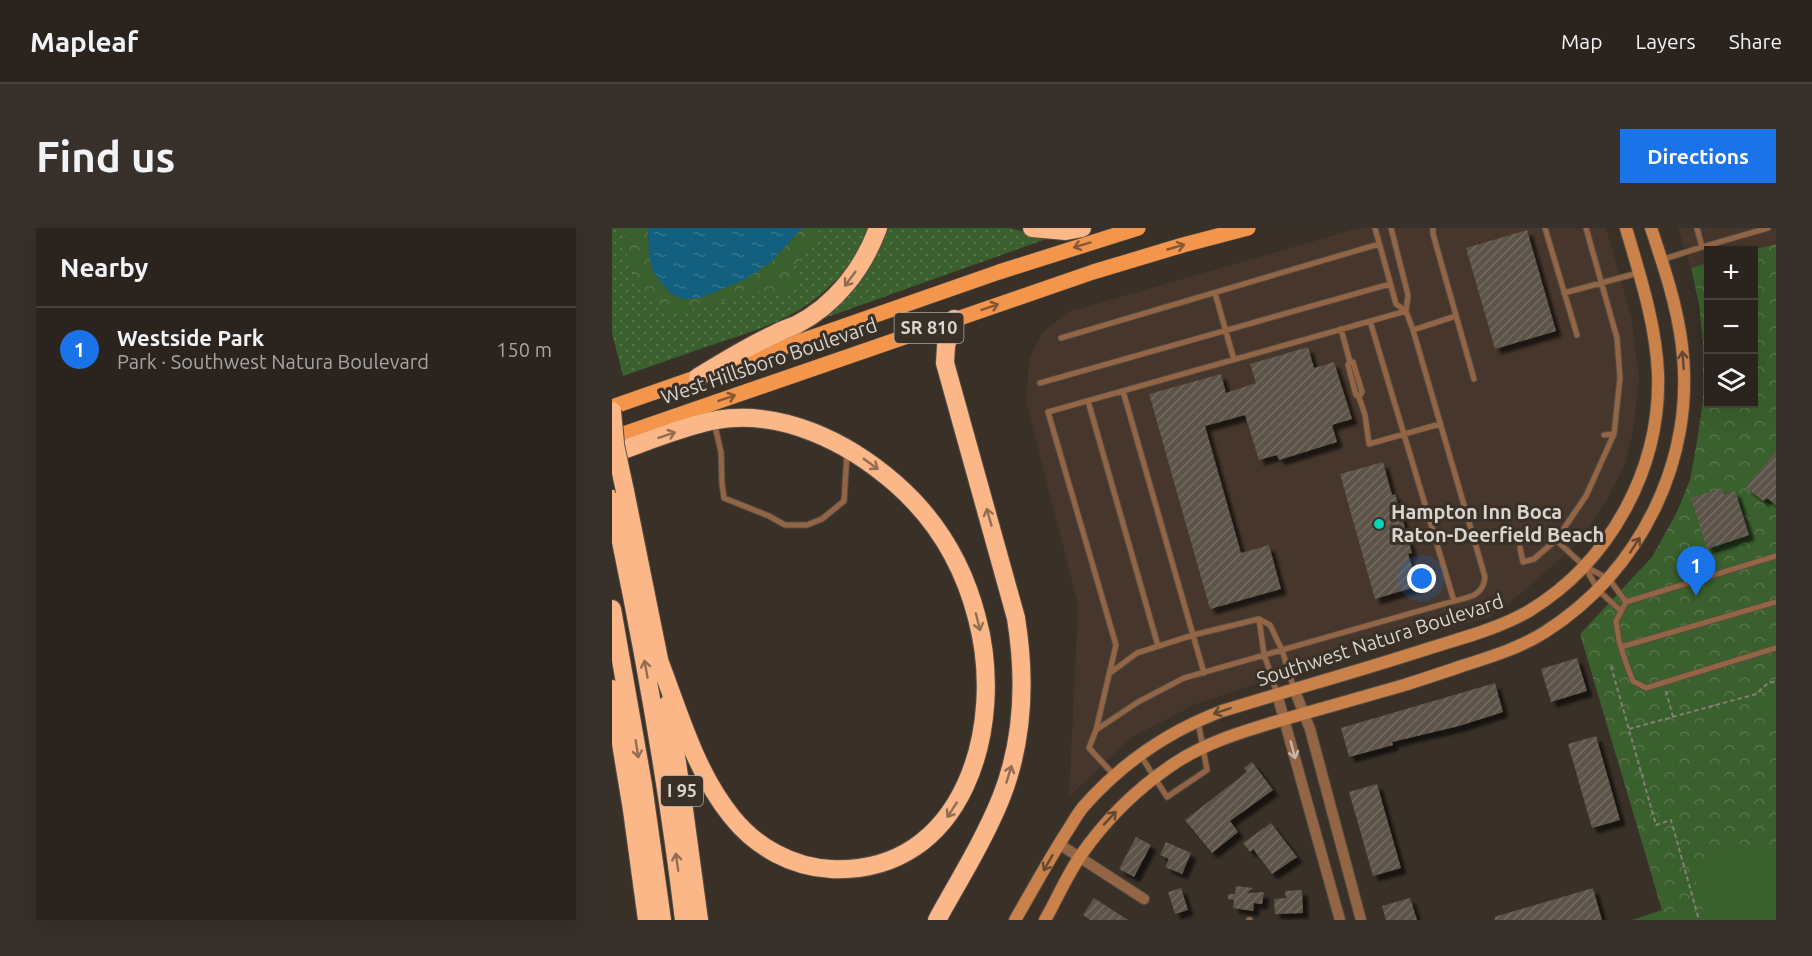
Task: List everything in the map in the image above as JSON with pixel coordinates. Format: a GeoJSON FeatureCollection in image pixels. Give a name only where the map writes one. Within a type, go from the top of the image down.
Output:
{"type":"FeatureCollection","features":[{"type":"Feature","properties":{"kind":"highway"},"geometry":{"type":"LineString","coordinates":[[698,377],[775,333],[798,324],[833,298],[862,261],[878,228]]}},
{"type":"Feature","properties":{"kind":"highway"},"geometry":{"type":"LineString","coordinates":[[1032,228],[1066,231],[1083,228]]}},
{"type":"Feature","properties":{"kind":"highway"},"geometry":{"type":"LineString","coordinates":[[938,920],[993,818],[1000,800],[1016,747],[1022,695],[1022,657],[1016,618],[945,363],[945,346],[954,319]]}},
{"type":"Feature","properties":{"kind":"highway"},"geometry":{"type":"LineString","coordinates":[[612,409],[613,442],[714,421],[751,418],[786,423],[848,449],[905,492],[930,520],[949,548],[963,574],[978,618],[986,671],[985,706],[970,776],[947,818],[928,837],[907,852],[886,861],[846,869],[822,868],[797,863],[772,851],[741,827],[723,805],[706,779],[660,663]]}},
{"type":"Feature","properties":{"kind":"highway","name":"I 95"},"geometry":{"type":"LineString","coordinates":[[613,442],[619,495],[660,663],[683,802],[699,920]]}},
{"type":"Feature","properties":{"kind":"highway"},"geometry":{"type":"LineString","coordinates":[[619,495],[669,806],[684,920]]}},
{"type":"Feature","properties":{"kind":"highway"},"geometry":{"type":"LineString","coordinates":[[612,609],[643,785],[662,920]]}},
{"type":"Feature","properties":{"kind":"highway"},"geometry":{"type":"LineString","coordinates":[[612,689],[647,920]]}},
{"type":"Feature","properties":{"kind":"main road","name":"West Hillsboro Boulevard"},"geometry":{"type":"LineString","coordinates":[[612,409],[999,272],[1138,228]]}},
{"type":"Feature","properties":{"kind":"main road","name":"West Hillsboro Boulevard"},"geometry":{"type":"LineString","coordinates":[[613,442],[954,319],[1138,258],[1248,228]]}},
{"type":"Feature","properties":{"kind":"street","name":"Southwest Natura Boulevard"},"geometry":{"type":"LineString","coordinates":[[1015,920],[1059,844],[1083,808],[1114,775],[1167,736],[1197,720],[1222,711],[1493,628],[1548,598],[1584,566],[1623,514],[1645,463],[1658,393],[1653,330],[1626,228]]}},
{"type":"Feature","properties":{"kind":"street"},"geometry":{"type":"LineString","coordinates":[[1045,920],[1080,856],[1108,819],[1176,762],[1226,736],[1405,685],[1526,643],[1572,613],[1609,579],[1635,545],[1657,505],[1673,462],[1682,417],[1683,348],[1675,303],[1651,228]]}},
{"type":"Feature","properties":{"kind":"street"},"geometry":{"type":"LineString","coordinates":[[1294,689],[1310,729],[1361,920]]}},
{"type":"Feature","properties":{"kind":"street"},"geometry":{"type":"LineString","coordinates":[[1278,694],[1340,920]]}},
{"type":"Feature","properties":{"kind":"street"},"geometry":{"type":"LineString","coordinates":[[1306,796],[1326,791]]}},
{"type":"Feature","properties":{"kind":"street"},"geometry":{"type":"LineString","coordinates":[[1059,844],[1144,899]]}},
{"type":"Feature","properties":{"kind":"lane"},"geometry":{"type":"LineString","coordinates":[[1375,228],[1396,304],[1406,311]]}},
{"type":"Feature","properties":{"kind":"lane"},"geometry":{"type":"LineString","coordinates":[[1096,730],[1117,715],[1184,678],[1477,595],[1484,585],[1485,577],[1406,311],[1408,295],[1391,228]]}},
{"type":"Feature","properties":{"kind":"lane"},"geometry":{"type":"LineString","coordinates":[[1433,228],[1474,379]]}},
{"type":"Feature","properties":{"kind":"lane"},"geometry":{"type":"LineString","coordinates":[[1545,228],[1577,335]]}},
{"type":"Feature","properties":{"kind":"lane"},"geometry":{"type":"LineString","coordinates":[[1520,548],[1523,562],[1534,559],[1556,540],[1586,496],[1591,477],[1614,434],[1620,378],[1617,338],[1586,228]]}},
{"type":"Feature","properties":{"kind":"lane"},"geometry":{"type":"LineString","coordinates":[[1697,228],[1702,247]]}},
{"type":"Feature","properties":{"kind":"lane"},"geometry":{"type":"LineString","coordinates":[[1662,260],[1768,228]]}},
{"type":"Feature","properties":{"kind":"lane"},"geometry":{"type":"LineString","coordinates":[[1061,338],[1379,244]]}},
{"type":"Feature","properties":{"kind":"lane"},"geometry":{"type":"LineString","coordinates":[[1564,293],[1639,273]]}},
{"type":"Feature","properties":{"kind":"lane"},"geometry":{"type":"LineString","coordinates":[[1040,383],[1390,284]]}},
{"type":"Feature","properties":{"kind":"lane"},"geometry":{"type":"LineString","coordinates":[[1215,292],[1234,360]]}},
{"type":"Feature","properties":{"kind":"lane"},"geometry":{"type":"LineString","coordinates":[[1114,775],[1089,748],[1096,730],[1116,645],[1048,412],[1406,311]]}},
{"type":"Feature","properties":{"kind":"lane"},"geometry":{"type":"LineString","coordinates":[[1413,330],[1456,316]]}},
{"type":"Feature","properties":{"kind":"lane"},"geometry":{"type":"LineString","coordinates":[[1370,321],[1454,601]]}},
{"type":"Feature","properties":{"kind":"lane"},"geometry":{"type":"LineString","coordinates":[[1341,329],[1350,362],[1353,362],[1362,392],[1359,397],[1365,415],[1369,444],[1440,424]]}},
{"type":"Feature","properties":{"kind":"lane"},"geometry":{"type":"LineString","coordinates":[[1612,361],[1619,360]]}},
{"type":"Feature","properties":{"kind":"lane"},"geometry":{"type":"LineString","coordinates":[[1123,391],[1204,672]]}},
{"type":"Feature","properties":{"kind":"lane"},"geometry":{"type":"LineString","coordinates":[[1088,401],[1158,646]]}},
{"type":"Feature","properties":{"kind":"lane"},"geometry":{"type":"LineString","coordinates":[[1610,405],[1618,403]]}},
{"type":"Feature","properties":{"kind":"lane"},"geometry":{"type":"LineString","coordinates":[[714,421],[721,452],[724,498],[769,516],[784,525],[807,525],[822,519],[844,501],[848,449]]}},
{"type":"Feature","properties":{"kind":"lane"},"geometry":{"type":"LineString","coordinates":[[1604,435],[1614,434]]}},
{"type":"Feature","properties":{"kind":"lane"},"geometry":{"type":"LineString","coordinates":[[1556,540],[1584,566],[1609,579],[1626,602]]}},
{"type":"Feature","properties":{"kind":"lane"},"geometry":{"type":"LineString","coordinates":[[1776,556],[1626,602],[1616,621],[1621,647],[1634,681],[1646,688],[1776,648]]}},
{"type":"Feature","properties":{"kind":"lane"},"geometry":{"type":"LineString","coordinates":[[1584,566],[1598,590],[1621,611]]}},
{"type":"Feature","properties":{"kind":"lane"},"geometry":{"type":"LineString","coordinates":[[1621,647],[1776,602]]}},
{"type":"Feature","properties":{"kind":"lane"},"geometry":{"type":"LineString","coordinates":[[1110,673],[1137,653],[1193,635],[1259,620],[1270,625],[1282,650],[1294,689]]}},
{"type":"Feature","properties":{"kind":"lane"},"geometry":{"type":"LineString","coordinates":[[1259,620],[1264,654],[1278,694]]}},
{"type":"Feature","properties":{"kind":"lane"},"geometry":{"type":"LineString","coordinates":[[1140,754],[1167,797],[1207,770],[1197,720]]}},
{"type":"Feature","properties":{"kind":"path"},"geometry":{"type":"LineString","coordinates":[[1611,666],[1656,825],[1671,820],[1699,920]]}},
{"type":"Feature","properties":{"kind":"path"},"geometry":{"type":"LineString","coordinates":[[1629,729],[1756,694],[1767,684],[1776,681]]}},
{"type":"Feature","properties":{"kind":"path"},"geometry":{"type":"LineString","coordinates":[[1663,683],[1673,717]]}},
{"type":"Feature","properties":{"kind":"shaded area"},"geometry":{"type":"Polygon","coordinates":[[[1359,228],[1606,228],[1632,320],[1639,377],[1634,427],[1624,467],[1609,496],[1580,541],[1512,601],[1490,617],[1255,684],[1196,704],[1130,738],[1069,797],[1078,604],[1026,403],[1029,358],[1042,333],[1068,312],[1359,228]]]}},
{"type":"Feature","properties":{"kind":"shaded area"},"geometry":{"type":"Polygon","coordinates":[[[1678,228],[1776,228],[1776,244],[1758,248],[1758,246],[1704,246],[1704,264],[1691,268],[1678,228]]]}},
{"type":"Feature","properties":{"kind":"green space"},"geometry":{"type":"Polygon","coordinates":[[[612,228],[648,228],[649,255],[771,262],[802,228],[869,228],[855,259],[839,282],[836,280],[794,313],[749,332],[623,376],[612,333],[612,228]]]}},
{"type":"Feature","properties":{"kind":"green space"},"geometry":{"type":"Polygon","coordinates":[[[624,228],[648,228],[651,263],[657,277],[670,293],[771,262],[802,228],[822,228],[815,234],[801,262],[787,268],[801,278],[786,294],[758,291],[676,313],[662,311],[651,301],[630,266],[624,243],[624,228]]]}},
{"type":"Feature","properties":{"kind":"green space"},"geometry":{"type":"Polygon","coordinates":[[[885,228],[1011,228],[1033,235],[1052,237],[819,320],[885,228]]]}},
{"type":"Feature","properties":{"kind":"green space"},"geometry":{"type":"Polygon","coordinates":[[[1776,244],[1776,920],[1632,920],[1662,910],[1580,634],[1652,557],[1676,514],[1690,480],[1703,401],[1703,342],[1699,304],[1691,268],[1704,264],[1704,408],[1758,408],[1758,248],[1776,244]]]}},
{"type":"Feature","properties":{"kind":"green space"},"geometry":{"type":"Polygon","coordinates":[[[1773,693],[1776,693],[1776,731],[1764,703],[1773,693]]]}},
{"type":"Feature","properties":{"kind":"green space"},"geometry":{"type":"Polygon","coordinates":[[[1741,845],[1765,848],[1776,857],[1776,920],[1705,920],[1694,872],[1712,854],[1741,845]]]}},
{"type":"Feature","properties":{"kind":"water"},"geometry":{"type":"Polygon","coordinates":[[[648,228],[802,228],[771,262],[744,280],[699,298],[682,299],[670,293],[653,272],[649,255],[648,228]]]}},
{"type":"Feature","properties":{"kind":"building"},"geometry":{"type":"Polygon","coordinates":[[[1527,230],[1556,331],[1495,349],[1466,248],[1527,230]]]}},
{"type":"Feature","properties":{"kind":"building"},"geometry":{"type":"Polygon","coordinates":[[[1308,347],[1314,368],[1334,362],[1352,419],[1332,425],[1337,442],[1279,460],[1277,455],[1259,460],[1245,415],[1205,426],[1241,553],[1269,545],[1281,589],[1210,609],[1149,394],[1221,374],[1226,393],[1256,383],[1250,364],[1308,347]]]}},
{"type":"Feature","properties":{"kind":"building"},"geometry":{"type":"Polygon","coordinates":[[[1776,451],[1776,505],[1767,498],[1763,501],[1746,487],[1776,451]]]}},
{"type":"Feature","properties":{"kind":"building","name":"Hampton Inn Boca Raton-Deerfield Beach"},"geometry":{"type":"Polygon","coordinates":[[[1383,462],[1412,553],[1408,554],[1418,586],[1375,599],[1340,474],[1383,462]]]}},
{"type":"Feature","properties":{"kind":"building"},"geometry":{"type":"Polygon","coordinates":[[[1722,488],[1724,495],[1735,491],[1749,535],[1707,549],[1691,498],[1722,488]]]}},
{"type":"Feature","properties":{"kind":"building"},"geometry":{"type":"Polygon","coordinates":[[[1577,658],[1587,691],[1551,702],[1541,669],[1577,658]]]}},
{"type":"Feature","properties":{"kind":"building"},"geometry":{"type":"Polygon","coordinates":[[[1495,683],[1503,712],[1459,726],[1392,742],[1393,745],[1349,757],[1341,728],[1495,683]]]}},
{"type":"Feature","properties":{"kind":"building"},"geometry":{"type":"Polygon","coordinates":[[[1596,736],[1620,820],[1592,828],[1568,744],[1596,736]]]}},
{"type":"Feature","properties":{"kind":"building"},"geometry":{"type":"Polygon","coordinates":[[[1252,762],[1273,790],[1230,821],[1238,832],[1212,853],[1185,820],[1247,772],[1244,768],[1252,762]]]}},
{"type":"Feature","properties":{"kind":"building"},"geometry":{"type":"Polygon","coordinates":[[[1377,784],[1401,868],[1373,876],[1349,792],[1377,784]]]}},
{"type":"Feature","properties":{"kind":"building"},"geometry":{"type":"Polygon","coordinates":[[[1271,823],[1297,857],[1272,874],[1253,849],[1250,852],[1243,843],[1271,823]]]}},
{"type":"Feature","properties":{"kind":"building"},"geometry":{"type":"Polygon","coordinates":[[[1136,837],[1151,845],[1134,877],[1119,869],[1136,837]]]}},
{"type":"Feature","properties":{"kind":"building"},"geometry":{"type":"Polygon","coordinates":[[[1166,842],[1191,853],[1182,874],[1165,867],[1169,859],[1160,855],[1166,842]]]}},
{"type":"Feature","properties":{"kind":"building"},"geometry":{"type":"Polygon","coordinates":[[[1236,886],[1253,888],[1247,893],[1264,892],[1262,904],[1254,903],[1253,911],[1233,908],[1234,900],[1228,899],[1228,894],[1235,894],[1236,886]]]}},
{"type":"Feature","properties":{"kind":"building"},"geometry":{"type":"Polygon","coordinates":[[[1181,888],[1188,910],[1175,914],[1168,892],[1181,888]]]}},
{"type":"Feature","properties":{"kind":"building"},"geometry":{"type":"Polygon","coordinates":[[[1593,888],[1602,920],[1495,920],[1494,917],[1593,888]]]}},
{"type":"Feature","properties":{"kind":"building"},"geometry":{"type":"Polygon","coordinates":[[[1302,890],[1303,913],[1275,914],[1274,899],[1286,898],[1285,891],[1302,890]]]}},
{"type":"Feature","properties":{"kind":"building"},"geometry":{"type":"Polygon","coordinates":[[[1094,898],[1128,920],[1090,920],[1083,915],[1094,898]]]}},
{"type":"Feature","properties":{"kind":"building"},"geometry":{"type":"Polygon","coordinates":[[[1410,898],[1417,920],[1386,920],[1382,906],[1410,898]]]}},
{"type":"Feature","properties":{"kind":"place","name":"Hampton Inn Boca Raton-Deerfield Beach"},"geometry":{"type":"Point","coordinates":[1379,524]}},
{"type":"Feature","properties":{"kind":"place","name":"Westside Park"},"geometry":{"type":"Point","coordinates":[1696,596]}}]}
